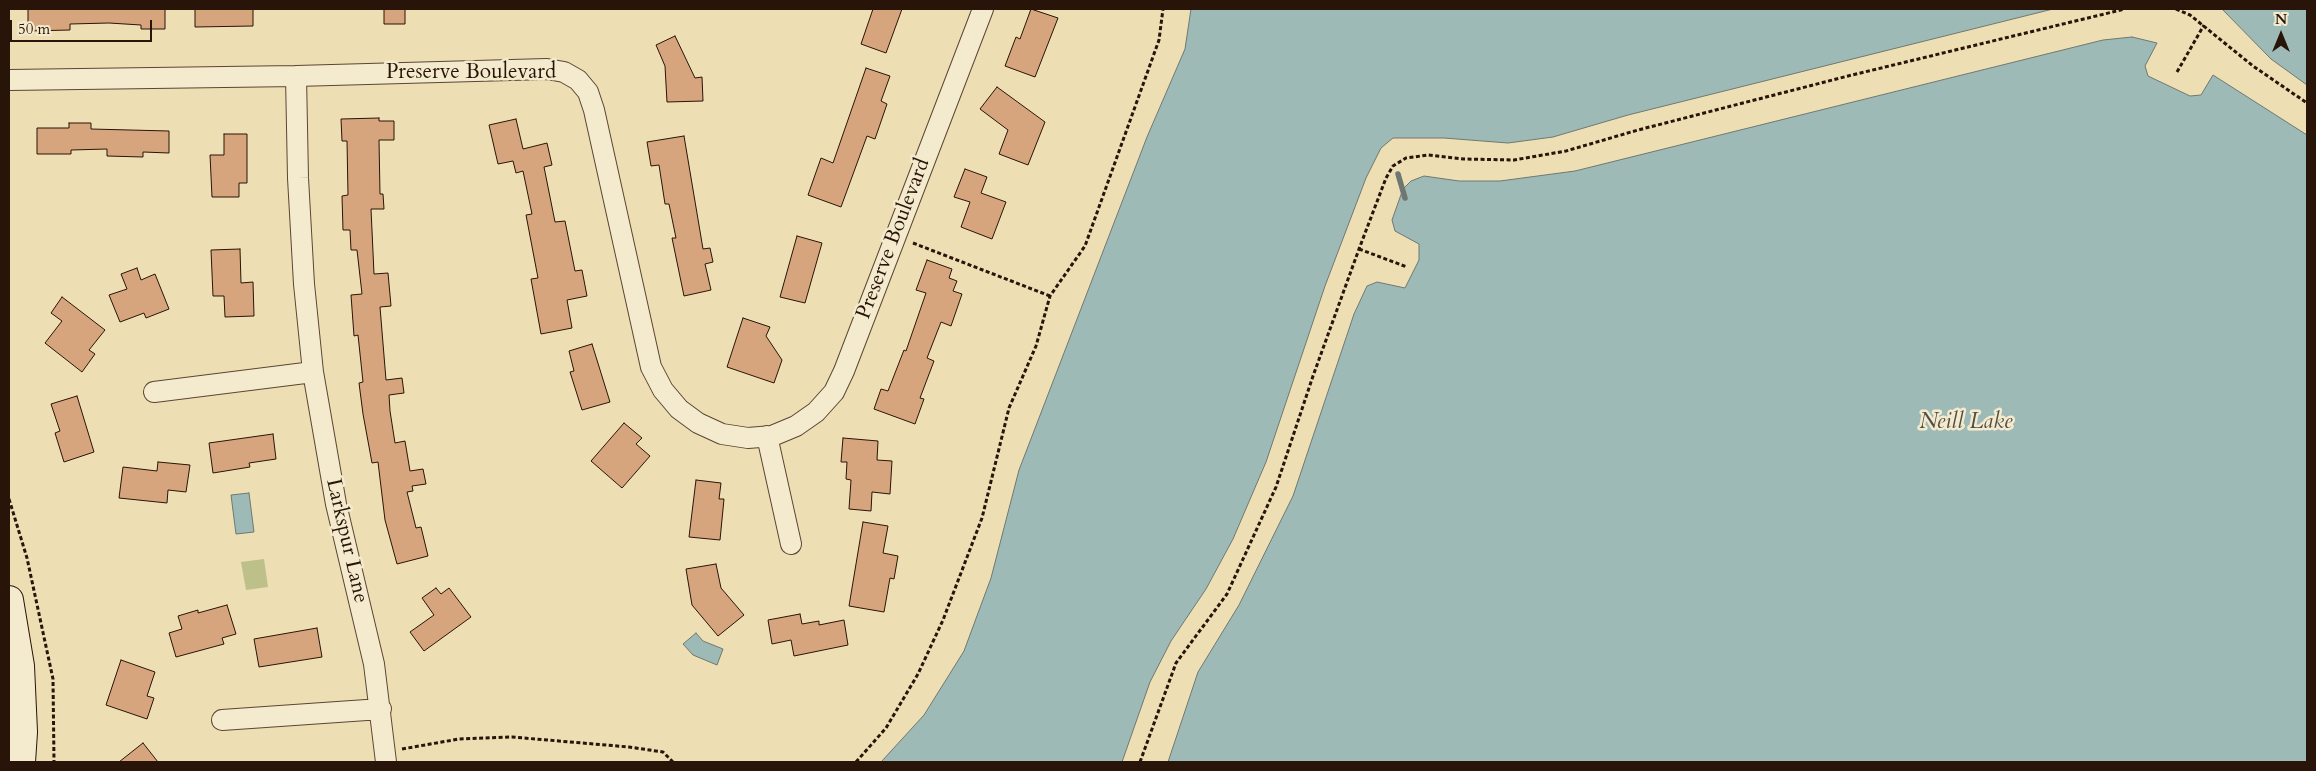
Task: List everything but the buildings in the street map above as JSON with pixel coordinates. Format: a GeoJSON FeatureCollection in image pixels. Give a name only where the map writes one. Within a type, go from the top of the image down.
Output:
{"type":"FeatureCollection","features":[{"type":"Feature","properties":{"kind":"street","name":"Preserve Boulevard"},"geometry":{"type":"LineString","coordinates":[[9,80],[296,76],[547,69],[564,72],[595,88],[594,110],[651,367],[663,390],[679,408],[722,434],[748,438],[767,436],[796,426],[816,412],[834,392],[896,237],[983,9]]}},
{"type":"Feature","properties":{"kind":"street","name":"Larkspur Lane"},"geometry":{"type":"LineString","coordinates":[[296,76],[298,178],[304,284],[313,372],[336,504],[374,664],[386,757]]}},
{"type":"Feature","properties":{"kind":"street"},"geometry":{"type":"LineString","coordinates":[[154,392],[313,372]]}},
{"type":"Feature","properties":{"kind":"street"},"geometry":{"type":"LineString","coordinates":[[767,436],[791,544]]}},
{"type":"Feature","properties":{"kind":"street"},"geometry":{"type":"LineString","coordinates":[[9,600],[20,666],[21,762]]}},
{"type":"Feature","properties":{"kind":"street"},"geometry":{"type":"LineString","coordinates":[[222,720],[380,710]]}},
{"type":"Feature","properties":{"kind":"path"},"geometry":{"type":"LineString","coordinates":[[856,762],[886,728],[918,674],[943,620],[982,518],[1009,408],[1036,346],[1050,296],[1085,246],[1159,40],[1163,9]]}},
{"type":"Feature","properties":{"kind":"path"},"geometry":{"type":"LineString","coordinates":[[1140,762],[1176,663],[1227,594],[1276,487],[1313,376],[1359,249],[1386,178],[1393,166],[1406,158],[1428,155],[1464,160],[1514,160],[1566,151],[1638,130],[1848,76],[2125,9]]}},
{"type":"Feature","properties":{"kind":"path"},"geometry":{"type":"LineString","coordinates":[[2176,9],[2190,14],[2253,66],[2307,103]]}},
{"type":"Feature","properties":{"kind":"path"},"geometry":{"type":"LineString","coordinates":[[2177,72],[2204,25]]}},
{"type":"Feature","properties":{"kind":"path"},"geometry":{"type":"LineString","coordinates":[[896,237],[1050,296]]}},
{"type":"Feature","properties":{"kind":"path"},"geometry":{"type":"LineString","coordinates":[[1359,249],[1407,267]]}},
{"type":"Feature","properties":{"kind":"path"},"geometry":{"type":"LineString","coordinates":[[386,757],[459,739],[512,737],[629,746],[663,752],[673,762]]}},
{"type":"Feature","properties":{"kind":"green space"},"geometry":{"type":"Polygon","coordinates":[[[264,559],[268,587],[246,590],[241,562],[264,559]]]}},
{"type":"Feature","properties":{"kind":"water"},"geometry":{"type":"Polygon","coordinates":[[[1191,9],[2053,9],[1628,115],[1553,137],[1508,143],[1444,138],[1393,138],[1381,148],[1366,178],[1325,286],[1266,462],[1233,539],[1206,589],[1171,641],[1150,682],[1122,762],[881,762],[924,715],[964,651],[991,578],[1019,470],[1147,137],[1185,49],[1191,9]]]}},
{"type":"Feature","properties":{"kind":"water"},"geometry":{"type":"Polygon","coordinates":[[[2222,9],[2307,9],[2307,85],[2271,59],[2222,9]]]}},
{"type":"Feature","properties":{"kind":"water","name":"Neill Lake"},"geometry":{"type":"Polygon","coordinates":[[[2132,37],[2157,43],[2145,66],[2148,76],[2190,96],[2201,95],[2213,75],[2307,135],[2307,762],[1168,762],[1198,672],[1239,605],[1293,496],[1354,314],[1367,286],[1377,282],[1405,288],[1419,260],[1419,244],[1395,231],[1392,220],[1403,189],[1411,181],[1424,176],[1459,181],[1500,181],[1575,171],[2103,40],[2132,37]]]}},
{"type":"Feature","properties":{"kind":"water"},"geometry":{"type":"Polygon","coordinates":[[[249,493],[254,532],[236,534],[231,495],[249,493]]]}},
{"type":"Feature","properties":{"kind":"water"},"geometry":{"type":"Polygon","coordinates":[[[696,633],[703,641],[723,649],[717,665],[693,655],[683,644],[696,633]]]}},
{"type":"Feature","properties":{"kind":"waterway"},"geometry":{"type":"LineString","coordinates":[[1398,174],[1405,198]]}}]}
